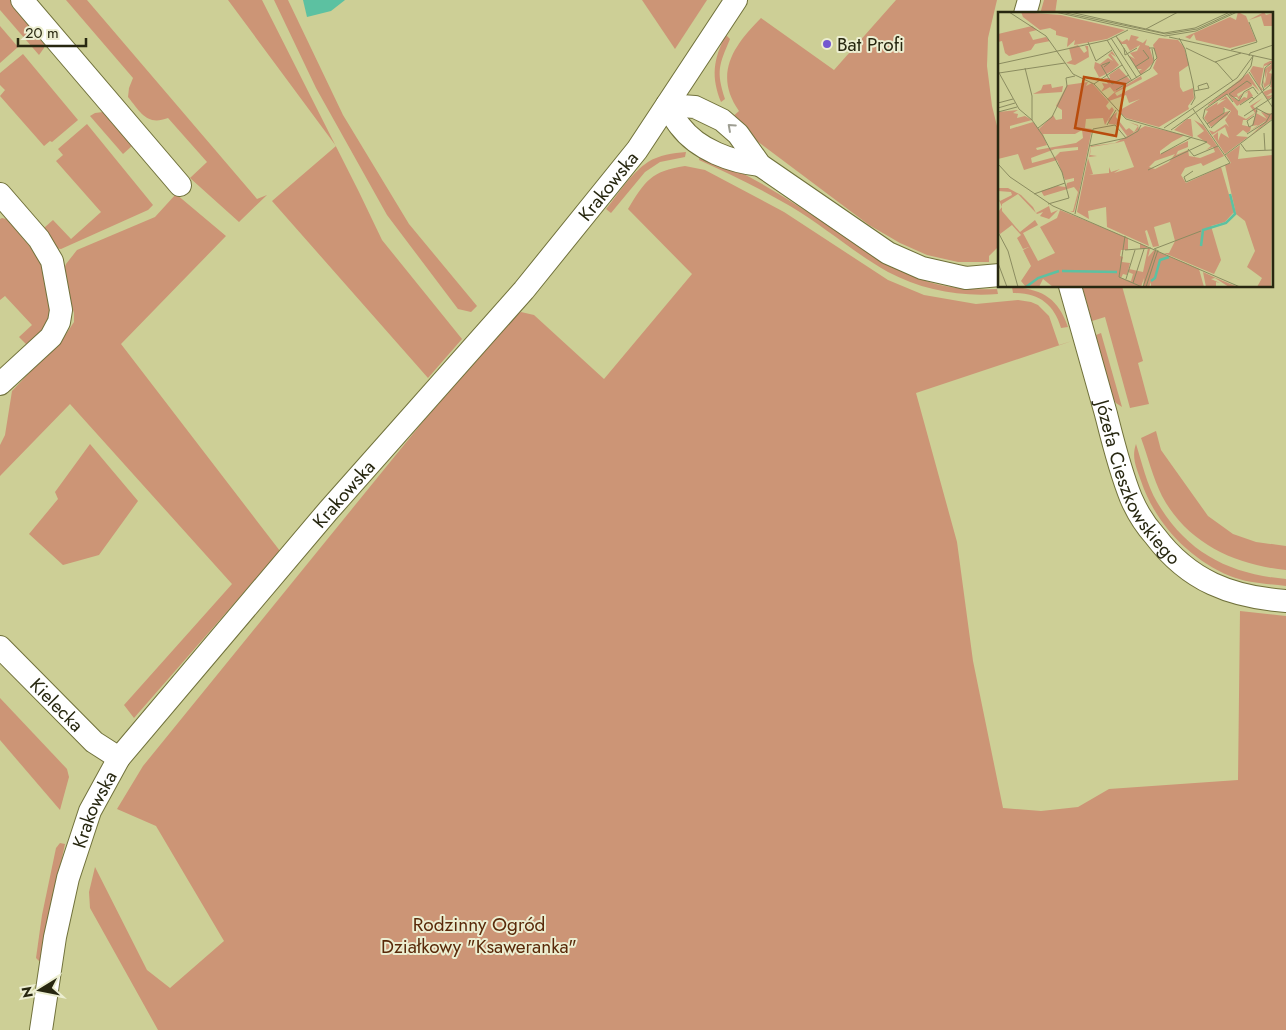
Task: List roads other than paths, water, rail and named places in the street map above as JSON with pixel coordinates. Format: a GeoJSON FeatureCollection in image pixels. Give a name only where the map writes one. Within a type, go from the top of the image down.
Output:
{"type":"FeatureCollection","features":[{"type":"Feature","properties":{"kind":"street"},"geometry":{"type":"LineString","coordinates":[[22,0],[180,185]]}},
{"type":"Feature","properties":{"kind":"street","name":"Krakowska"},"geometry":{"type":"LineString","coordinates":[[41,1030],[55,937],[68,878],[90,811],[119,758],[328,510],[524,290],[637,150],[736,0]]}},
{"type":"Feature","properties":{"kind":"street"},"geometry":{"type":"LineString","coordinates":[[667,106],[680,127],[702,146],[742,163],[760,165]]}},
{"type":"Feature","properties":{"kind":"street"},"geometry":{"type":"LineString","coordinates":[[667,106],[695,107],[722,120],[738,134],[760,165],[888,253],[922,268],[966,278],[998,276]]}},
{"type":"Feature","properties":{"kind":"street"},"geometry":{"type":"LineString","coordinates":[[0,194],[39,239],[52,261],[62,310],[59,322],[51,337],[0,384]]}},
{"type":"Feature","properties":{"kind":"street","name":"Józefa Cieszkowskiego"},"geometry":{"type":"LineString","coordinates":[[1071,288],[1118,460],[1131,498],[1144,523],[1172,557],[1203,580],[1244,595],[1286,601]]}},
{"type":"Feature","properties":{"kind":"street","name":"Kielecka"},"geometry":{"type":"LineString","coordinates":[[0,647],[94,742],[119,758]]}},
{"type":"Feature","properties":{"kind":"place","name":"Bat Profi"},"geometry":{"type":"Point","coordinates":[827,44]}},
{"type":"Feature","properties":{"kind":"park label","name":"Rodzinny Ogród Działkowy \"Ksaweranka\""},"geometry":{"type":"Point","coordinates":[479,935]}}]}
